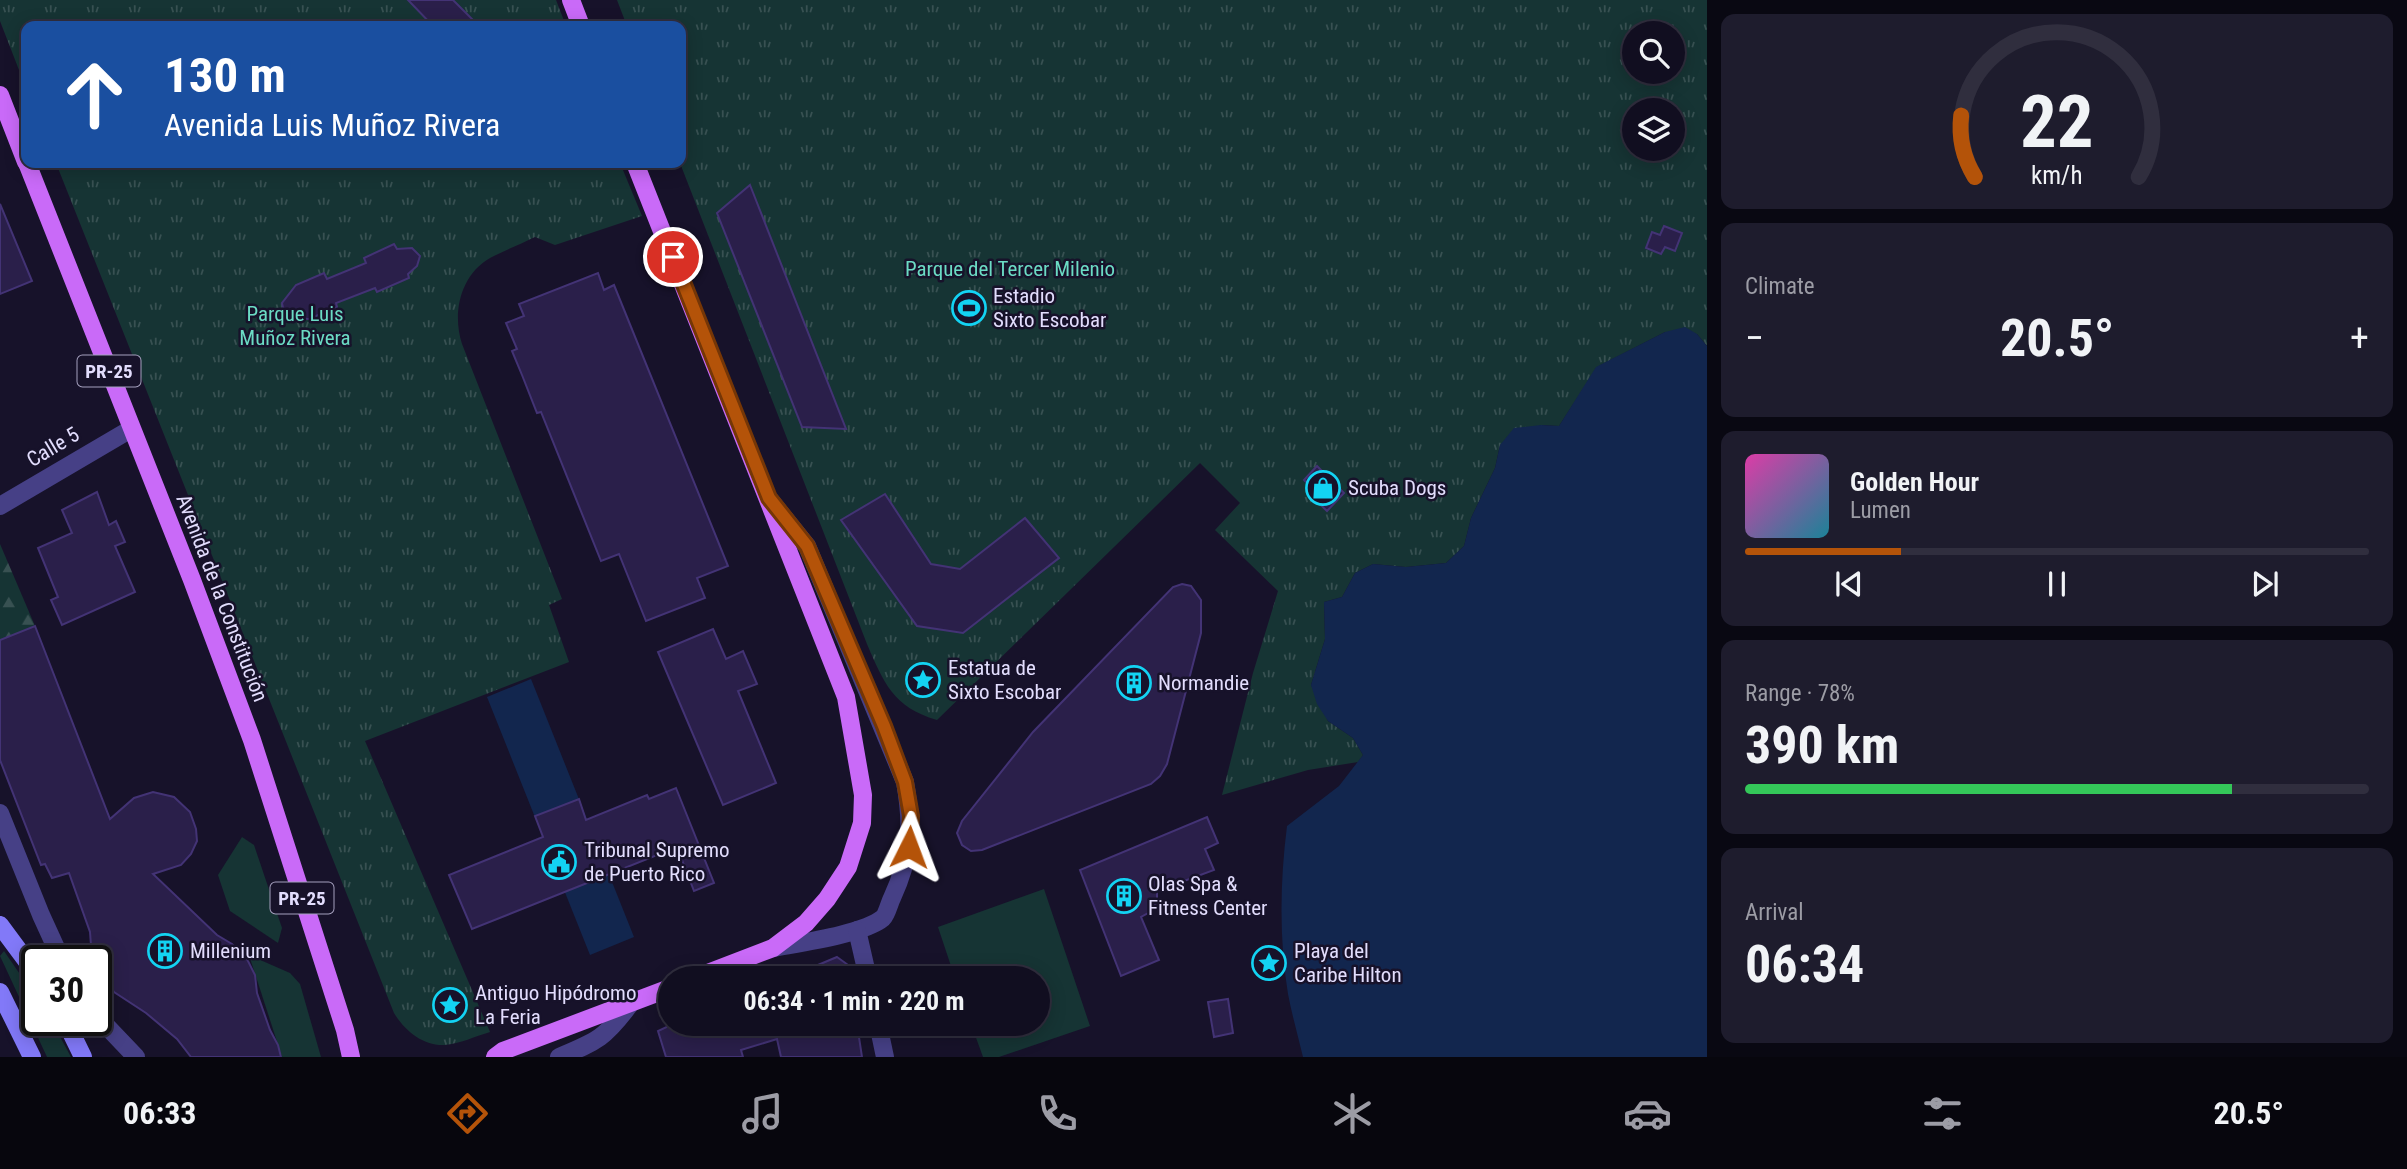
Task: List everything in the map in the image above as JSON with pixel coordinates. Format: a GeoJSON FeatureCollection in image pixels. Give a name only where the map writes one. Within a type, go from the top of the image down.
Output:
{"type":"FeatureCollection","features":[{"type":"Feature","properties":{"kind":"main road"},"geometry":{"type":"LineString","coordinates":[[571,0],[580,21]]}},
{"type":"Feature","properties":{"kind":"main road","name":"Avenida de la Constitución"},"geometry":{"type":"LineString","coordinates":[[0,95],[21,147]]}},
{"type":"Feature","properties":{"kind":"main road","name":"Avenida de la Constitución"},"geometry":{"type":"LineString","coordinates":[[29,168],[192,580],[252,740],[345,1030],[351,1057]]}},
{"type":"Feature","properties":{"kind":"main road"},"geometry":{"type":"LineString","coordinates":[[637,168],[846,697],[863,795],[862,822],[848,867],[827,899],[806,923],[773,948],[726,966]]}},
{"type":"Feature","properties":{"kind":"main road"},"geometry":{"type":"LineString","coordinates":[[0,925],[21,953]]}},
{"type":"Feature","properties":{"kind":"main road"},"geometry":{"type":"LineString","coordinates":[[0,992],[32,1057]]}},
{"type":"Feature","properties":{"kind":"main road"},"geometry":{"type":"LineString","coordinates":[[495,1057],[503,1051],[658,993]]}},
{"type":"Feature","properties":{"kind":"main road"},"geometry":{"type":"LineString","coordinates":[[73,1036],[83,1057]]}},
{"type":"Feature","properties":{"kind":"street","name":"Calle 5"},"geometry":{"type":"LineString","coordinates":[[0,506],[131,429]]}},
{"type":"Feature","properties":{"kind":"street"},"geometry":{"type":"LineString","coordinates":[[769,498],[807,546],[905,782],[911,816],[909,847],[900,882],[883,917],[857,930],[773,948]]}},
{"type":"Feature","properties":{"kind":"street"},"geometry":{"type":"LineString","coordinates":[[0,813],[55,945]]}},
{"type":"Feature","properties":{"kind":"street"},"geometry":{"type":"LineString","coordinates":[[857,930],[866,966]]}},
{"type":"Feature","properties":{"kind":"street"},"geometry":{"type":"LineString","coordinates":[[559,1057],[597,1041],[613,1028],[631,1003]]}},
{"type":"Feature","properties":{"kind":"street"},"geometry":{"type":"LineString","coordinates":[[112,1032],[136,1057]]}},
{"type":"Feature","properties":{"kind":"street"},"geometry":{"type":"LineString","coordinates":[[881,1036],[885,1057]]}},
{"type":"Feature","properties":{"kind":"green space"},"geometry":{"type":"Polygon","coordinates":[[[0,0],[556,0],[564,21],[21,21],[21,75],[0,21],[0,0]]]}},
{"type":"Feature","properties":{"kind":"green space","name":"Parque del Tercer Milenio"},"geometry":{"type":"Polygon","coordinates":[[[617,0],[1707,0],[1707,346],[1697,334],[1665,332],[1597,367],[1559,426],[1541,425],[1500,445],[1495,468],[1471,518],[1464,546],[1446,563],[1406,567],[1373,564],[1355,573],[1342,597],[1324,602],[1325,639],[1311,685],[1328,721],[1353,738],[1363,755],[1358,762],[1308,770],[1222,795],[1253,673],[1278,591],[1215,530],[1240,503],[1200,463],[937,720],[922,715],[900,701],[885,682],[873,658],[682,168],[686,168],[686,21],[625,21],[617,0]]]}},
{"type":"Feature","properties":{"kind":"green space","name":"Parque Luis Muñoz Rivera"},"geometry":{"type":"Polygon","coordinates":[[[58,168],[622,168],[642,216],[555,245],[535,237],[480,265],[465,285],[461,296],[458,320],[462,344],[562,599],[549,605],[569,662],[365,741],[490,1032],[456,1043],[437,1045],[415,1036],[394,1013],[58,168]]]}},
{"type":"Feature","properties":{"kind":"green space"},"geometry":{"type":"Polygon","coordinates":[[[0,544],[35,626],[0,640],[0,544]]]}},
{"type":"Feature","properties":{"kind":"green space"},"geometry":{"type":"Polygon","coordinates":[[[242,837],[254,845],[282,928],[278,943],[230,911],[218,875],[242,837]]]}},
{"type":"Feature","properties":{"kind":"green space"},"geometry":{"type":"Polygon","coordinates":[[[1044,889],[1090,1026],[999,1057],[983,1057],[975,1036],[1050,1036],[1050,966],[951,966],[938,927],[1044,889]]]}},
{"type":"Feature","properties":{"kind":"green space"},"geometry":{"type":"Polygon","coordinates":[[[4,951],[21,976],[21,1001],[0,956],[4,951]]]}},
{"type":"Feature","properties":{"kind":"green space"},"geometry":{"type":"Polygon","coordinates":[[[249,955],[290,973],[300,984],[321,1057],[282,1057],[249,955]]]}},
{"type":"Feature","properties":{"kind":"green space"},"geometry":{"type":"Polygon","coordinates":[[[37,1036],[60,1036],[71,1057],[47,1057],[37,1036]]]}},
{"type":"Feature","properties":{"kind":"water"},"geometry":{"type":"Polygon","coordinates":[[[1685,327],[1697,334],[1707,346],[1707,1057],[1303,1057],[1288,994],[1283,952],[1282,889],[1287,826],[1339,786],[1363,755],[1353,738],[1328,721],[1317,704],[1311,685],[1325,639],[1324,602],[1342,597],[1355,573],[1373,564],[1406,567],[1446,563],[1464,546],[1471,518],[1495,468],[1500,445],[1514,428],[1559,426],[1596,367],[1665,332],[1685,327]]]}},
{"type":"Feature","properties":{"kind":"water"},"geometry":{"type":"Polygon","coordinates":[[[531,679],[634,937],[590,955],[487,697],[531,679]]]}},
{"type":"Feature","properties":{"kind":"building"},"geometry":{"type":"Polygon","coordinates":[[[408,0],[453,0],[474,21],[428,21],[408,0]]]}},
{"type":"Feature","properties":{"kind":"building"},"geometry":{"type":"Polygon","coordinates":[[[750,185],[846,429],[802,427],[717,213],[750,185]]]}},
{"type":"Feature","properties":{"kind":"building"},"geometry":{"type":"Polygon","coordinates":[[[0,204],[32,281],[0,294],[0,204]]]}},
{"type":"Feature","properties":{"kind":"building"},"geometry":{"type":"Polygon","coordinates":[[[1664,226],[1682,233],[1675,251],[1665,247],[1661,254],[1646,248],[1652,232],[1660,235],[1664,226]]]}},
{"type":"Feature","properties":{"kind":"building"},"geometry":{"type":"Polygon","coordinates":[[[394,244],[397,249],[412,248],[420,256],[417,266],[408,274],[409,278],[377,292],[375,288],[336,303],[337,307],[309,319],[290,318],[284,313],[282,303],[296,285],[324,273],[327,279],[366,263],[364,258],[394,244]]]}},
{"type":"Feature","properties":{"kind":"building"},"geometry":{"type":"Polygon","coordinates":[[[598,273],[604,290],[614,285],[728,566],[697,578],[705,598],[646,621],[619,554],[601,561],[541,412],[537,413],[512,351],[517,349],[506,323],[524,316],[519,304],[598,273]]]}},
{"type":"Feature","properties":{"kind":"building"},"geometry":{"type":"Polygon","coordinates":[[[1317,466],[1344,493],[1327,511],[1309,494],[1313,489],[1304,480],[1317,466]]]}},
{"type":"Feature","properties":{"kind":"building"},"geometry":{"type":"Polygon","coordinates":[[[97,492],[109,525],[116,521],[125,542],[115,546],[135,592],[62,625],[51,600],[58,597],[38,548],[72,533],[62,510],[97,492]]]}},
{"type":"Feature","properties":{"kind":"building"},"geometry":{"type":"Polygon","coordinates":[[[885,494],[931,564],[960,569],[1025,518],[1059,558],[963,633],[917,626],[841,520],[885,494]]]}},
{"type":"Feature","properties":{"kind":"building","name":"Normandie"},"geometry":{"type":"Polygon","coordinates":[[[1182,584],[1191,586],[1201,600],[1201,633],[1167,764],[1160,776],[1151,784],[982,850],[971,851],[962,845],[957,833],[962,821],[1033,732],[1173,587],[1182,584]]]}},
{"type":"Feature","properties":{"kind":"building"},"geometry":{"type":"Polygon","coordinates":[[[35,626],[110,819],[134,798],[153,792],[174,797],[190,812],[197,841],[191,854],[181,865],[153,874],[217,935],[246,957],[255,975],[257,993],[281,1057],[191,1057],[177,1039],[112,990],[112,945],[91,945],[90,932],[69,873],[52,878],[45,864],[41,865],[0,760],[0,640],[35,626]]]}},
{"type":"Feature","properties":{"kind":"building"},"geometry":{"type":"Polygon","coordinates":[[[713,629],[726,659],[743,651],[757,684],[738,691],[776,783],[723,805],[658,652],[713,629]]]}},
{"type":"Feature","properties":{"kind":"building","name":"Tribunal Supremo de Puerto Rico"},"geometry":{"type":"Polygon","coordinates":[[[676,788],[714,883],[694,891],[677,847],[472,929],[449,875],[543,837],[535,816],[579,799],[586,820],[647,795],[649,799],[676,788]]]}},
{"type":"Feature","properties":{"kind":"building","name":"Olas Spa & Fitness Center"},"geometry":{"type":"Polygon","coordinates":[[[1207,817],[1218,843],[1205,849],[1214,870],[1157,891],[1157,902],[1150,912],[1141,917],[1159,960],[1121,976],[1080,870],[1207,817]]]}},
{"type":"Feature","properties":{"kind":"building"},"geometry":{"type":"Polygon","coordinates":[[[837,957],[849,966],[816,966],[837,957]]]}},
{"type":"Feature","properties":{"kind":"building"},"geometry":{"type":"Polygon","coordinates":[[[1228,999],[1233,1033],[1214,1037],[1208,1002],[1228,999]]]}},
{"type":"Feature","properties":{"kind":"building"},"geometry":{"type":"Polygon","coordinates":[[[660,1036],[859,1036],[862,1057],[781,1057],[777,1039],[741,1050],[743,1057],[666,1057],[660,1036]]]}},
{"type":"Feature","properties":{"kind":"place","name":"Estadio Sixto Escobar"},"geometry":{"type":"Point","coordinates":[969,308]}},
{"type":"Feature","properties":{"kind":"place","name":"Scuba Dogs"},"geometry":{"type":"Point","coordinates":[1323,488]}},
{"type":"Feature","properties":{"kind":"place","name":"Estatua de Sixto Escobar"},"geometry":{"type":"Point","coordinates":[923,680]}},
{"type":"Feature","properties":{"kind":"place","name":"Normandie"},"geometry":{"type":"Point","coordinates":[1134,683]}},
{"type":"Feature","properties":{"kind":"place","name":"Tribunal Supremo de Puerto Rico"},"geometry":{"type":"Point","coordinates":[559,862]}},
{"type":"Feature","properties":{"kind":"place","name":"Olas Spa & Fitness Center"},"geometry":{"type":"Point","coordinates":[1124,896]}},
{"type":"Feature","properties":{"kind":"place","name":"Millenium"},"geometry":{"type":"Point","coordinates":[165,951]}},
{"type":"Feature","properties":{"kind":"place","name":"Playa del Caribe Hilton"},"geometry":{"type":"Point","coordinates":[1269,963]}},
{"type":"Feature","properties":{"kind":"place","name":"Antiguo Hipódromo La Feria"},"geometry":{"type":"Point","coordinates":[450,1005]}},
{"type":"Feature","properties":{"kind":"route"},"geometry":{"type":"LineString","coordinates":[[673,257],[769,498],[807,546],[884,726],[905,782],[911,816],[909,847]]}}]}
